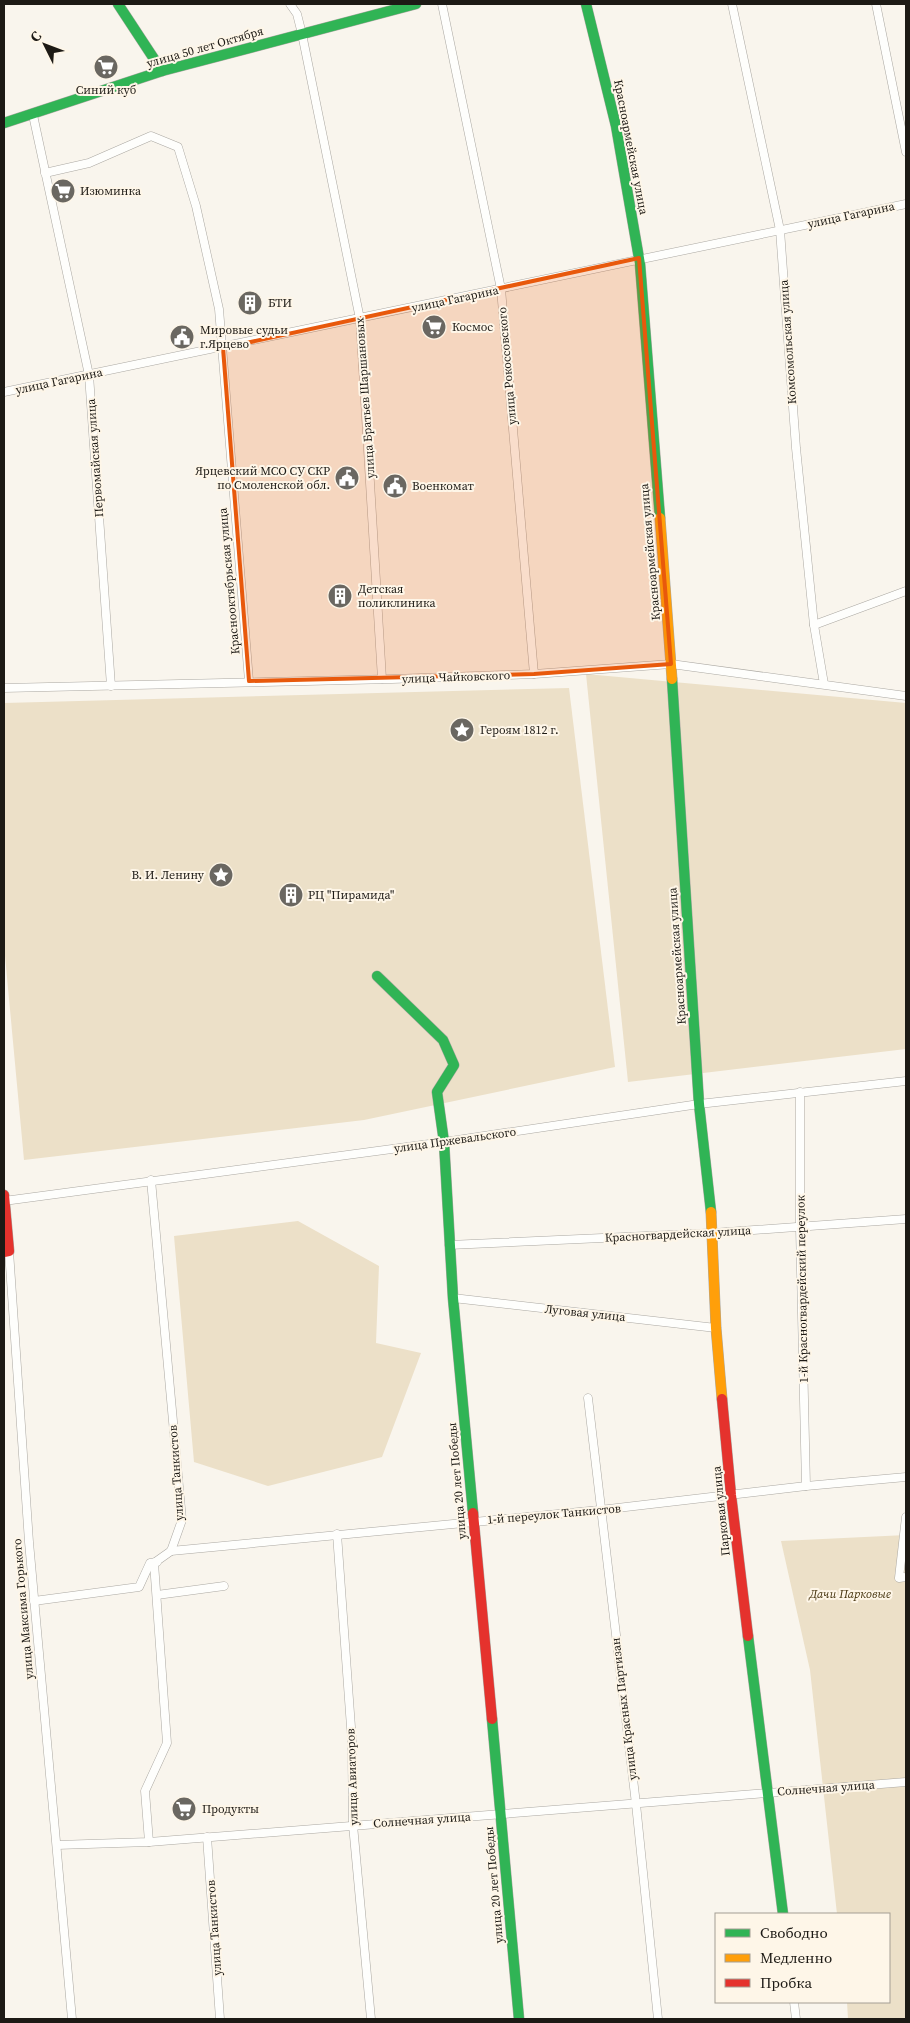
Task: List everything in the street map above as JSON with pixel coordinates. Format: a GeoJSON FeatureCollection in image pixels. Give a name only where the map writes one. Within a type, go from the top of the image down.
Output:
{"type":"FeatureCollection","features":[{"type":"Feature","properties":{"kind":"street"},"geometry":{"type":"LineString","coordinates":[[118,4],[162,71]]}},
{"type":"Feature","properties":{"kind":"street","name":"улица Братьев Шаршановых"},"geometry":{"type":"LineString","coordinates":[[290,4],[297,14],[302,34],[360,319],[382,679]]}},
{"type":"Feature","properties":{"kind":"street","name":"улица 50 лет Октября"},"geometry":{"type":"LineString","coordinates":[[4,123],[162,71],[416,4]]}},
{"type":"Feature","properties":{"kind":"street","name":"улица Рокоссовского"},"geometry":{"type":"LineString","coordinates":[[442,4],[501,289],[534,674]]}},
{"type":"Feature","properties":{"kind":"street","name":"Красноармейская улица"},"geometry":{"type":"LineString","coordinates":[[586,4],[616,126],[639,258],[671,664],[699,1104]]}},
{"type":"Feature","properties":{"kind":"street","name":"Комсомольская улица"},"geometry":{"type":"LineString","coordinates":[[732,4],[780,230],[796,448],[814,625],[824,684]]}},
{"type":"Feature","properties":{"kind":"street"},"geometry":{"type":"LineString","coordinates":[[876,4],[906,152]]}},
{"type":"Feature","properties":{"kind":"street","name":"Первомайская улица"},"geometry":{"type":"LineString","coordinates":[[33,115],[89,374],[111,686]]}},
{"type":"Feature","properties":{"kind":"street","name":"Краснооктябрьская улица"},"geometry":{"type":"LineString","coordinates":[[45,173],[89,163],[151,136],[178,147],[196,206],[219,309],[250,681]]}},
{"type":"Feature","properties":{"kind":"street","name":"улица Гагарина"},"geometry":{"type":"LineString","coordinates":[[4,392],[223,348],[639,258],[906,204]]}},
{"type":"Feature","properties":{"kind":"street"},"geometry":{"type":"LineString","coordinates":[[814,625],[906,591]]}},
{"type":"Feature","properties":{"kind":"street","name":"улица Чайковского"},"geometry":{"type":"LineString","coordinates":[[4,688],[534,674],[671,664],[906,696]]}},
{"type":"Feature","properties":{"kind":"street","name":"улица 20 лет Победы"},"geometry":{"type":"LineString","coordinates":[[376,976],[443,1040],[454,1066],[437,1092],[444,1142],[453,1298],[519,2019]]}},
{"type":"Feature","properties":{"kind":"street","name":"улица Пржевальского"},"geometry":{"type":"LineString","coordinates":[[4,1201],[444,1142],[699,1104],[906,1081]]}},
{"type":"Feature","properties":{"kind":"street","name":"1-й Красногвардейский переулок"},"geometry":{"type":"LineString","coordinates":[[800,1092],[800,1227],[806,1486]]}},
{"type":"Feature","properties":{"kind":"street","name":"Парковая улица"},"geometry":{"type":"LineString","coordinates":[[699,1104],[713,1233],[716,1328],[731,1495],[783,1913]]}},
{"type":"Feature","properties":{"kind":"street","name":"улица Танкистов"},"geometry":{"type":"LineString","coordinates":[[151,1180],[182,1520],[171,1551]]}},
{"type":"Feature","properties":{"kind":"street","name":"улица Максима Горького"},"geometry":{"type":"LineString","coordinates":[[4,1195],[6,1251],[34,1600],[72,2019]]}},
{"type":"Feature","properties":{"kind":"street","name":"Красногвардейская улица"},"geometry":{"type":"LineString","coordinates":[[449,1245],[713,1233],[906,1219]]}},
{"type":"Feature","properties":{"kind":"street","name":"Луговая улица"},"geometry":{"type":"LineString","coordinates":[[453,1298],[716,1328]]}},
{"type":"Feature","properties":{"kind":"street","name":"улица Красных Партизан"},"geometry":{"type":"LineString","coordinates":[[588,1398],[636,1804],[658,2019]]}},
{"type":"Feature","properties":{"kind":"street","name":"1-й переулок Танкистов"},"geometry":{"type":"LineString","coordinates":[[171,1551],[600,1510],[806,1486],[906,1477]]}},
{"type":"Feature","properties":{"kind":"street"},"geometry":{"type":"LineString","coordinates":[[906,1517],[899,1578],[906,1577]]}},
{"type":"Feature","properties":{"kind":"street","name":"улица Авиаторов"},"geometry":{"type":"LineString","coordinates":[[337,1534],[352,1741],[353,1825],[371,2019]]}},
{"type":"Feature","properties":{"kind":"street"},"geometry":{"type":"LineString","coordinates":[[34,1600],[139,1587],[150,1563],[156,1562],[171,1551]]}},
{"type":"Feature","properties":{"kind":"street"},"geometry":{"type":"LineString","coordinates":[[149,1842],[145,1791],[167,1743],[154,1563],[156,1562]]}},
{"type":"Feature","properties":{"kind":"street"},"geometry":{"type":"LineString","coordinates":[[157,1596],[224,1586]]}},
{"type":"Feature","properties":{"kind":"street","name":"Солнечная улица"},"geometry":{"type":"LineString","coordinates":[[57,1845],[149,1842],[636,1804],[768,1791],[906,1782]]}},
{"type":"Feature","properties":{"kind":"street","name":"улица Танкистов"},"geometry":{"type":"LineString","coordinates":[[207,1837],[220,2019]]}},
{"type":"Feature","properties":{"kind":"street"},"geometry":{"type":"LineString","coordinates":[[794,2003],[796,2019]]}},
{"type":"Feature","properties":{"kind":"highlighted area"},"geometry":{"type":"Polygon","coordinates":[[[639,258],[671,664],[534,674],[249,681],[223,348],[639,258]]]}},
{"type":"Feature","properties":{"kind":"green space"},"geometry":{"type":"Polygon","coordinates":[[[586,674],[906,703],[906,1049],[628,1082],[586,674]]]}},
{"type":"Feature","properties":{"kind":"green space"},"geometry":{"type":"Polygon","coordinates":[[[569,688],[615,1067],[364,1120],[24,1160],[4,945],[4,703],[569,688]]]}},
{"type":"Feature","properties":{"kind":"green space"},"geometry":{"type":"Polygon","coordinates":[[[298,1221],[379,1266],[376,1343],[421,1353],[382,1457],[268,1486],[194,1462],[174,1236],[298,1221]]]}},
{"type":"Feature","properties":{"kind":"green space","name":"Дачи Парковые"},"geometry":{"type":"Polygon","coordinates":[[[906,1535],[906,2019],[848,2019],[847,2003],[890,2003],[890,1913],[837,1913],[810,1670],[781,1541],[906,1535]]]}},
{"type":"Feature","properties":{"kind":"traffic: fast"},"geometry":{"type":"LineString","coordinates":[[118,4],[162,71]]}},
{"type":"Feature","properties":{"kind":"traffic: fast"},"geometry":{"type":"LineString","coordinates":[[4,123],[162,71],[416,4]]}},
{"type":"Feature","properties":{"kind":"traffic: fast"},"geometry":{"type":"LineString","coordinates":[[586,4],[616,126],[640,264],[660,518]]}},
{"type":"Feature","properties":{"kind":"traffic: fast"},"geometry":{"type":"LineString","coordinates":[[672,679],[699,1104],[711,1212]]}},
{"type":"Feature","properties":{"kind":"traffic: fast"},"geometry":{"type":"LineString","coordinates":[[377,976],[443,1040],[454,1065],[437,1092],[444,1142],[453,1298],[473,1513]]}},
{"type":"Feature","properties":{"kind":"traffic: fast"},"geometry":{"type":"LineString","coordinates":[[748,1636],[783,1913]]}},
{"type":"Feature","properties":{"kind":"traffic: fast"},"geometry":{"type":"LineString","coordinates":[[492,1719],[519,2019]]}},
{"type":"Feature","properties":{"kind":"traffic: slow"},"geometry":{"type":"LineString","coordinates":[[660,518],[672,679]]}},
{"type":"Feature","properties":{"kind":"traffic: slow"},"geometry":{"type":"LineString","coordinates":[[711,1212],[716,1328],[722,1399]]}},
{"type":"Feature","properties":{"kind":"traffic: jam"},"geometry":{"type":"LineString","coordinates":[[4,1195],[9,1251],[4,1252]]}},
{"type":"Feature","properties":{"kind":"traffic: jam"},"geometry":{"type":"LineString","coordinates":[[722,1399],[731,1495],[748,1636]]}},
{"type":"Feature","properties":{"kind":"traffic: jam"},"geometry":{"type":"LineString","coordinates":[[473,1513],[492,1719]]}},
{"type":"Feature","properties":{"kind":"place","name":"Синий куб"},"geometry":{"type":"Point","coordinates":[106,67]}},
{"type":"Feature","properties":{"kind":"place","name":"Изюминка"},"geometry":{"type":"Point","coordinates":[63,191]}},
{"type":"Feature","properties":{"kind":"place","name":"БТИ"},"geometry":{"type":"Point","coordinates":[250,303]}},
{"type":"Feature","properties":{"kind":"place","name":"Космос"},"geometry":{"type":"Point","coordinates":[434,327]}},
{"type":"Feature","properties":{"kind":"place","name":"Мировые судьи г.Ярцево"},"geometry":{"type":"Point","coordinates":[182,337]}},
{"type":"Feature","properties":{"kind":"place","name":"Ярцевский МСО СУ СКР по Смоленской обл."},"geometry":{"type":"Point","coordinates":[347,478]}},
{"type":"Feature","properties":{"kind":"place","name":"Военкомат"},"geometry":{"type":"Point","coordinates":[395,486]}},
{"type":"Feature","properties":{"kind":"place","name":"Детская поликлиника"},"geometry":{"type":"Point","coordinates":[340,596]}},
{"type":"Feature","properties":{"kind":"place","name":"Героям 1812 г."},"geometry":{"type":"Point","coordinates":[462,730]}},
{"type":"Feature","properties":{"kind":"place","name":"В. И. Ленину"},"geometry":{"type":"Point","coordinates":[221,875]}},
{"type":"Feature","properties":{"kind":"place","name":"РЦ \"Пирамида\""},"geometry":{"type":"Point","coordinates":[291,895]}},
{"type":"Feature","properties":{"kind":"place","name":"Продукты"},"geometry":{"type":"Point","coordinates":[184,1809]}}]}
